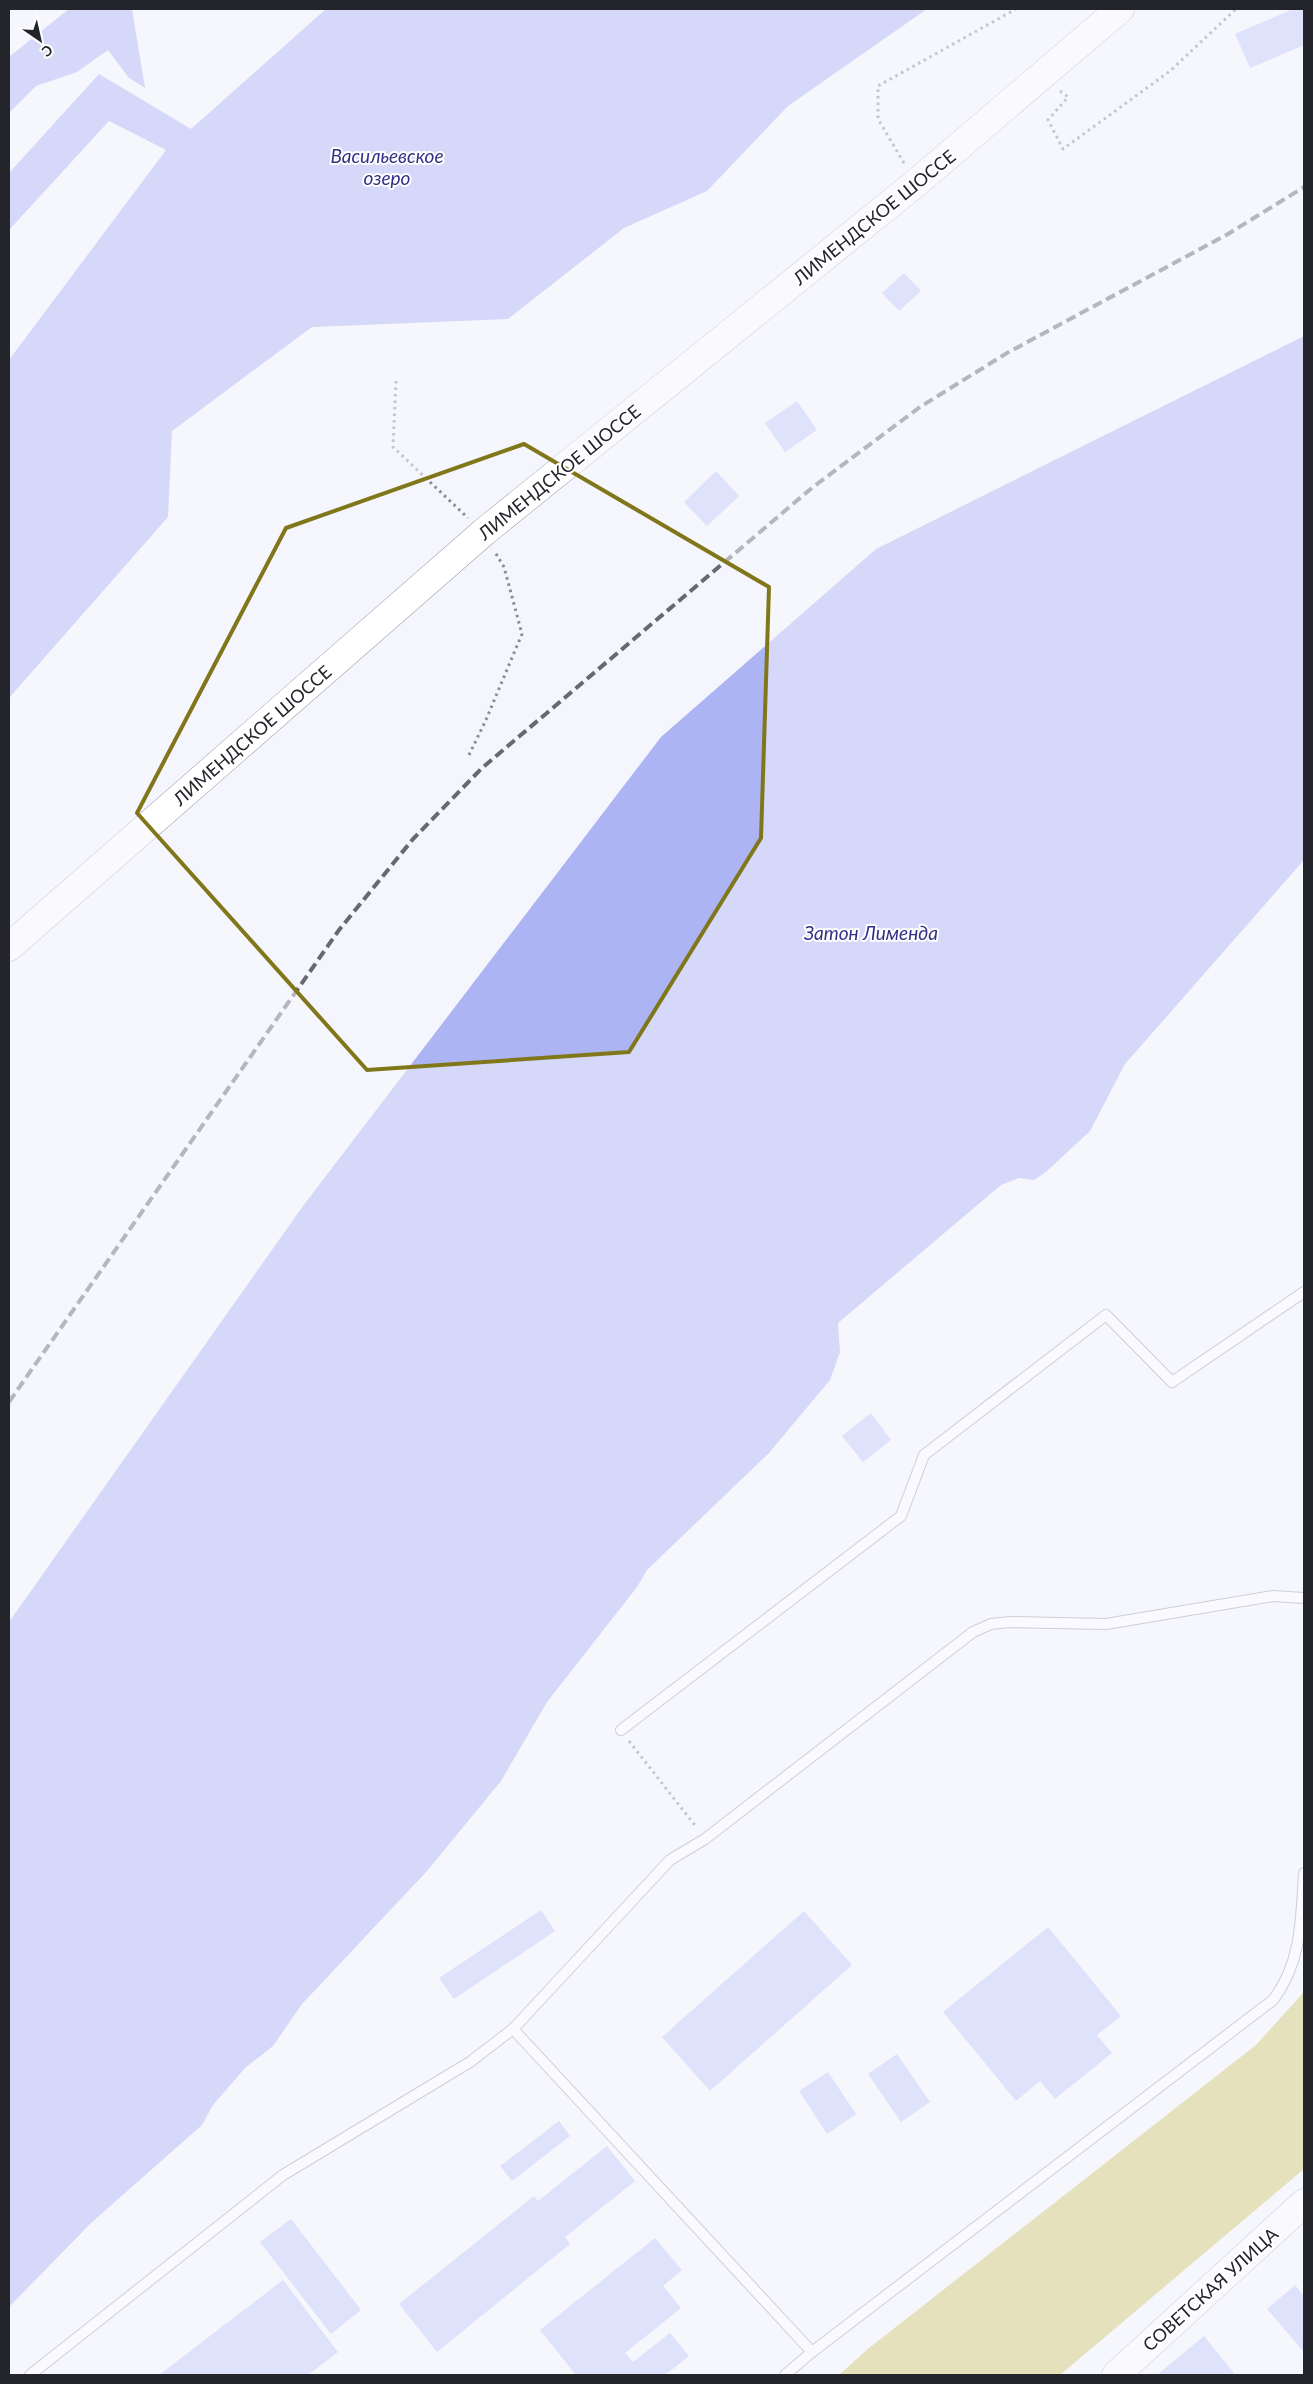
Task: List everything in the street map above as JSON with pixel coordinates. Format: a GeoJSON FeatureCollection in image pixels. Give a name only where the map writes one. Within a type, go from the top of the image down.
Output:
{"type":"FeatureCollection","features":[{"type":"Feature","properties":{"kind":"main road","name":"ЛИМЕНДСКОЕ ШОССЕ"},"geometry":{"type":"LineString","coordinates":[[9,947],[484,532],[916,183],[1120,9]]}},
{"type":"Feature","properties":{"kind":"main road","name":"СОВЕТСКАЯ УЛИЦА"},"geometry":{"type":"LineString","coordinates":[[1116,2375],[1304,2203]]}},
{"type":"Feature","properties":{"kind":"lane"},"geometry":{"type":"LineString","coordinates":[[620,1730],[901,1516],[924,1455],[1106,1315],[1172,1382],[1304,1292]]}},
{"type":"Feature","properties":{"kind":"lane"},"geometry":{"type":"LineString","coordinates":[[30,2375],[283,2175],[470,2062],[513,2029],[670,1860],[705,1839],[973,1632],[991,1624],[1030,1622],[1106,1624],[1273,1596],[1304,1598]]}},
{"type":"Feature","properties":{"kind":"lane"},"geometry":{"type":"LineString","coordinates":[[785,2375],[812,2352],[1273,2000],[1290,1975],[1295,1960],[1299,1941],[1304,1873]]}},
{"type":"Feature","properties":{"kind":"lane"},"geometry":{"type":"LineString","coordinates":[[513,2029],[812,2352]]}},
{"type":"Feature","properties":{"kind":"path"},"geometry":{"type":"LineString","coordinates":[[916,183],[878,119],[878,86],[1016,9]]}},
{"type":"Feature","properties":{"kind":"path"},"geometry":{"type":"LineString","coordinates":[[1042,76],[1068,97],[1048,120],[1063,149],[1170,71],[1236,9]]}},
{"type":"Feature","properties":{"kind":"path"},"geometry":{"type":"LineString","coordinates":[[396,381],[392,447],[484,532],[504,567],[522,634],[486,722],[469,756]]}},
{"type":"Feature","properties":{"kind":"path"},"geometry":{"type":"LineString","coordinates":[[620,1730],[705,1839]]}},
{"type":"Feature","properties":{"kind":"highlighted area"},"geometry":{"type":"Polygon","coordinates":[[[524,444],[769,587],[761,838],[629,1052],[367,1070],[137,813],[286,528],[524,444]]]}},
{"type":"Feature","properties":{"kind":"shaded area"},"geometry":{"type":"Polygon","coordinates":[[[1304,1992],[1304,2169],[1060,2375],[839,2375],[869,2348],[1256,2045],[1304,1992]]]}},
{"type":"Feature","properties":{"kind":"water"},"geometry":{"type":"Polygon","coordinates":[[[69,9],[132,9],[145,88],[129,78],[108,50],[77,72],[36,86],[9,113],[9,57],[69,9]]]}},
{"type":"Feature","properties":{"kind":"water","name":"Васильевское озеро"},"geometry":{"type":"Polygon","coordinates":[[[326,9],[927,9],[788,106],[707,191],[624,228],[508,319],[312,327],[172,431],[168,517],[9,698],[9,360],[166,150],[109,121],[9,230],[9,173],[99,74],[191,129],[326,9]]]}},
{"type":"Feature","properties":{"kind":"water","name":"Затон Лименда"},"geometry":{"type":"Polygon","coordinates":[[[1304,336],[1304,860],[1125,1064],[1090,1131],[1047,1171],[1034,1180],[1019,1178],[1001,1185],[838,1323],[840,1352],[830,1380],[769,1453],[647,1570],[637,1587],[547,1702],[501,1781],[427,1871],[302,2004],[273,2046],[245,2068],[213,2105],[202,2125],[91,2223],[9,2307],[9,1622],[303,1206],[661,737],[876,549],[1304,336]]]}},
{"type":"Feature","properties":{"kind":"building"},"geometry":{"type":"Polygon","coordinates":[[[1293,9],[1304,9],[1304,45],[1250,68],[1235,34],[1293,9]]]}},
{"type":"Feature","properties":{"kind":"building"},"geometry":{"type":"Polygon","coordinates":[[[904,273],[921,291],[899,311],[882,293],[904,273]]]}},
{"type":"Feature","properties":{"kind":"building"},"geometry":{"type":"Polygon","coordinates":[[[797,401],[817,430],[785,452],[765,423],[797,401]]]}},
{"type":"Feature","properties":{"kind":"building"},"geometry":{"type":"Polygon","coordinates":[[[716,471],[739,496],[707,526],[684,502],[716,471]]]}},
{"type":"Feature","properties":{"kind":"building"},"geometry":{"type":"Polygon","coordinates":[[[871,1413],[891,1440],[863,1462],[842,1436],[871,1413]]]}},
{"type":"Feature","properties":{"kind":"building"},"geometry":{"type":"Polygon","coordinates":[[[541,1910],[555,1931],[454,1999],[439,1978],[541,1910]]]}},
{"type":"Feature","properties":{"kind":"building"},"geometry":{"type":"Polygon","coordinates":[[[804,1911],[852,1965],[710,2091],[662,2037],[804,1911]]]}},
{"type":"Feature","properties":{"kind":"building"},"geometry":{"type":"Polygon","coordinates":[[[1048,1927],[1121,2016],[1097,2035],[1112,2053],[1055,2099],[1040,2081],[1016,2101],[943,2012],[1048,1927]]]}},
{"type":"Feature","properties":{"kind":"building"},"geometry":{"type":"Polygon","coordinates":[[[897,2054],[930,2102],[901,2122],[868,2074],[897,2054]]]}},
{"type":"Feature","properties":{"kind":"building"},"geometry":{"type":"Polygon","coordinates":[[[828,2072],[856,2114],[827,2134],[799,2091],[828,2072]]]}},
{"type":"Feature","properties":{"kind":"building"},"geometry":{"type":"Polygon","coordinates":[[[559,2121],[570,2136],[512,2181],[500,2166],[559,2121]]]}},
{"type":"Feature","properties":{"kind":"building"},"geometry":{"type":"Polygon","coordinates":[[[607,2146],[635,2181],[565,2237],[570,2244],[437,2352],[399,2304],[534,2196],[538,2201],[607,2146]]]}},
{"type":"Feature","properties":{"kind":"building"},"geometry":{"type":"Polygon","coordinates":[[[291,2219],[361,2310],[331,2334],[260,2242],[291,2219]]]}},
{"type":"Feature","properties":{"kind":"building"},"geometry":{"type":"Polygon","coordinates":[[[655,2238],[682,2270],[663,2286],[681,2308],[625,2353],[633,2362],[670,2333],[689,2356],[665,2375],[576,2375],[540,2330],[655,2238]]]}},
{"type":"Feature","properties":{"kind":"building"},"geometry":{"type":"Polygon","coordinates":[[[283,2280],[338,2352],[308,2375],[159,2375],[283,2280]]]}},
{"type":"Feature","properties":{"kind":"building"},"geometry":{"type":"Polygon","coordinates":[[[1295,2285],[1304,2296],[1304,2352],[1267,2309],[1295,2285]]]}},
{"type":"Feature","properties":{"kind":"building"},"geometry":{"type":"Polygon","coordinates":[[[1204,2336],[1234,2373],[1232,2375],[1157,2375],[1204,2336]]]}},
{"type":"Feature","properties":{"kind":"railway"},"geometry":{"type":"LineString","coordinates":[[9,1402],[339,930],[413,839],[482,768],[813,487],[920,407],[1007,353],[1228,234],[1304,187]]}}]}
